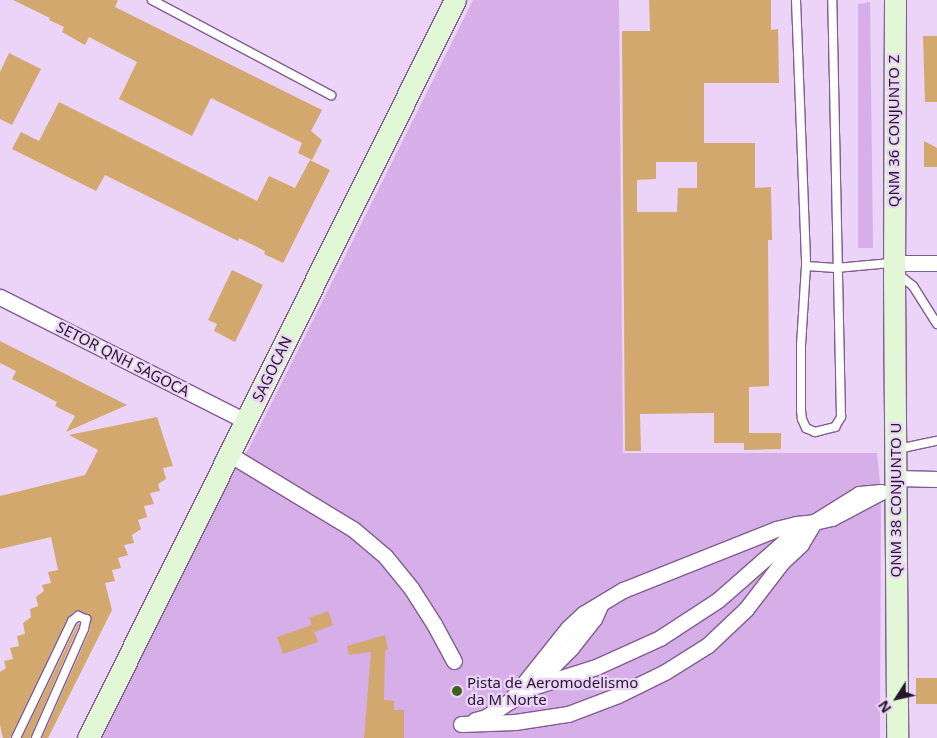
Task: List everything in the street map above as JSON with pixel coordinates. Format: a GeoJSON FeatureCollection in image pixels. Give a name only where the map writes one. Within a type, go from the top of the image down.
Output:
{"type":"FeatureCollection","features":[{"type":"Feature","properties":{"kind":"street","name":"SAGOCAN"},"geometry":{"type":"LineString","coordinates":[[88,738],[455,0]]}},
{"type":"Feature","properties":{"kind":"street","name":"QNM 36 CONJUNTO Z"},"geometry":{"type":"LineString","coordinates":[[894,269],[895,0]]}},
{"type":"Feature","properties":{"kind":"street"},"geometry":{"type":"LineString","coordinates":[[894,269],[937,263]]}},
{"type":"Feature","properties":{"kind":"street","name":"QNM 38 CONJUNTO U"},"geometry":{"type":"LineString","coordinates":[[894,269],[897,738]]}},
{"type":"Feature","properties":{"kind":"street","name":"SETOR QNH SAGOCA"},"geometry":{"type":"LineString","coordinates":[[0,297],[246,421]]}},
{"type":"Feature","properties":{"kind":"street"},"geometry":{"type":"LineString","coordinates":[[229,454],[353,529],[385,556],[411,588],[434,624],[454,661]]}},
{"type":"Feature","properties":{"kind":"street"},"geometry":{"type":"LineString","coordinates":[[896,478],[937,479]]}},
{"type":"Feature","properties":{"kind":"street"},"geometry":{"type":"LineString","coordinates":[[510,700],[568,628],[602,602],[623,590],[720,550],[776,529],[814,522]]}},
{"type":"Feature","properties":{"kind":"street"},"geometry":{"type":"LineString","coordinates":[[814,522],[801,544],[782,562],[746,610],[708,645],[665,672],[618,695],[568,714],[514,722],[461,724],[486,717],[532,687],[596,666],[660,638],[718,600],[792,535],[814,522]]}},
{"type":"Feature","properties":{"kind":"street"},"geometry":{"type":"LineString","coordinates":[[532,687],[571,648],[594,619],[602,602]]}},
{"type":"Feature","properties":{"kind":"lane"},"geometry":{"type":"LineString","coordinates":[[152,0],[331,94]]}},
{"type":"Feature","properties":{"kind":"lane"},"geometry":{"type":"LineString","coordinates":[[796,0],[806,266],[801,344],[801,410],[806,428],[815,432],[835,427],[841,417],[841,359],[836,268],[832,0]]}},
{"type":"Feature","properties":{"kind":"lane"},"geometry":{"type":"LineString","coordinates":[[806,266],[894,269],[913,286],[937,324]]}},
{"type":"Feature","properties":{"kind":"lane"},"geometry":{"type":"LineString","coordinates":[[896,449],[937,440]]}},
{"type":"Feature","properties":{"kind":"lane"},"geometry":{"type":"LineString","coordinates":[[16,738],[72,621],[78,616],[86,619],[84,629],[36,738]]}},
{"type":"Feature","properties":{"kind":"shaded area"},"geometry":{"type":"Polygon","coordinates":[[[473,0],[619,0],[623,453],[877,453],[881,492],[880,738],[99,738],[235,465],[248,450],[473,0]]]}},
{"type":"Feature","properties":{"kind":"shaded area"},"geometry":{"type":"Polygon","coordinates":[[[870,2],[873,248],[858,248],[858,4],[870,2]]]}},
{"type":"Feature","properties":{"kind":"building"},"geometry":{"type":"Polygon","coordinates":[[[13,0],[118,0],[115,7],[322,110],[311,131],[322,140],[312,160],[298,153],[302,143],[211,98],[192,136],[119,99],[137,62],[89,37],[85,45],[62,32],[64,27],[49,20],[50,18],[13,0]]]}},
{"type":"Feature","properties":{"kind":"building"},"geometry":{"type":"Polygon","coordinates":[[[649,0],[771,0],[771,30],[778,29],[779,83],[704,83],[704,143],[755,143],[755,188],[771,187],[772,240],[768,240],[769,386],[749,387],[749,433],[781,433],[781,449],[744,450],[744,443],[714,443],[714,413],[640,414],[641,451],[625,451],[622,31],[650,31],[649,0]],[[656,162],[656,179],[637,180],[637,212],[677,212],[678,188],[697,188],[697,162],[656,162]]]}},
{"type":"Feature","properties":{"kind":"building"},"geometry":{"type":"Polygon","coordinates":[[[923,36],[937,36],[937,102],[925,102],[923,36]]]}},
{"type":"Feature","properties":{"kind":"building"},"geometry":{"type":"Polygon","coordinates":[[[9,53],[41,69],[12,125],[0,119],[0,72],[9,53]]]}},
{"type":"Feature","properties":{"kind":"building"},"geometry":{"type":"Polygon","coordinates":[[[59,102],[257,201],[269,176],[295,188],[310,160],[330,170],[283,263],[264,254],[265,251],[239,238],[238,241],[105,175],[96,191],[12,149],[21,132],[39,141],[59,102]]]}},
{"type":"Feature","properties":{"kind":"building"},"geometry":{"type":"Polygon","coordinates":[[[924,141],[937,148],[937,167],[924,167],[924,141]]]}},
{"type":"Feature","properties":{"kind":"building"},"geometry":{"type":"Polygon","coordinates":[[[232,270],[263,285],[235,342],[214,331],[217,324],[208,320],[232,270]]]}},
{"type":"Feature","properties":{"kind":"building"},"geometry":{"type":"Polygon","coordinates":[[[0,341],[127,405],[66,432],[75,416],[55,406],[57,402],[12,379],[16,371],[0,363],[0,341]]]}},
{"type":"Feature","properties":{"kind":"building"},"geometry":{"type":"Polygon","coordinates":[[[157,417],[173,466],[163,468],[166,479],[158,484],[160,491],[150,493],[154,504],[144,506],[147,517],[138,520],[141,529],[132,535],[134,543],[124,545],[128,555],[118,558],[121,568],[112,570],[115,581],[105,583],[112,610],[48,738],[42,738],[90,630],[91,617],[80,611],[75,611],[67,619],[10,738],[3,738],[0,725],[0,672],[6,668],[4,661],[13,659],[10,648],[19,646],[17,636],[25,634],[23,623],[31,617],[30,609],[38,606],[36,597],[44,591],[42,585],[51,583],[48,572],[58,570],[51,537],[0,549],[0,496],[85,475],[98,450],[69,435],[157,417]]]}},
{"type":"Feature","properties":{"kind":"building"},"geometry":{"type":"Polygon","coordinates":[[[328,611],[333,625],[314,632],[309,618],[328,611]]]}},
{"type":"Feature","properties":{"kind":"building"},"geometry":{"type":"Polygon","coordinates":[[[80,623],[30,738],[22,738],[77,625],[80,623]]]}},
{"type":"Feature","properties":{"kind":"building"},"geometry":{"type":"Polygon","coordinates":[[[312,625],[318,642],[283,654],[277,637],[312,625]]]}},
{"type":"Feature","properties":{"kind":"building"},"geometry":{"type":"Polygon","coordinates":[[[385,635],[388,649],[385,651],[384,700],[394,701],[394,710],[404,710],[404,738],[364,738],[371,652],[349,655],[347,646],[385,635]]]}},
{"type":"Feature","properties":{"kind":"building"},"geometry":{"type":"Polygon","coordinates":[[[916,678],[937,678],[937,704],[916,704],[916,678]]]}},
{"type":"Feature","properties":{"kind":"place","name":"Pista de Aeromodelismo da M Norte"},"geometry":{"type":"Point","coordinates":[457,691]}}]}
